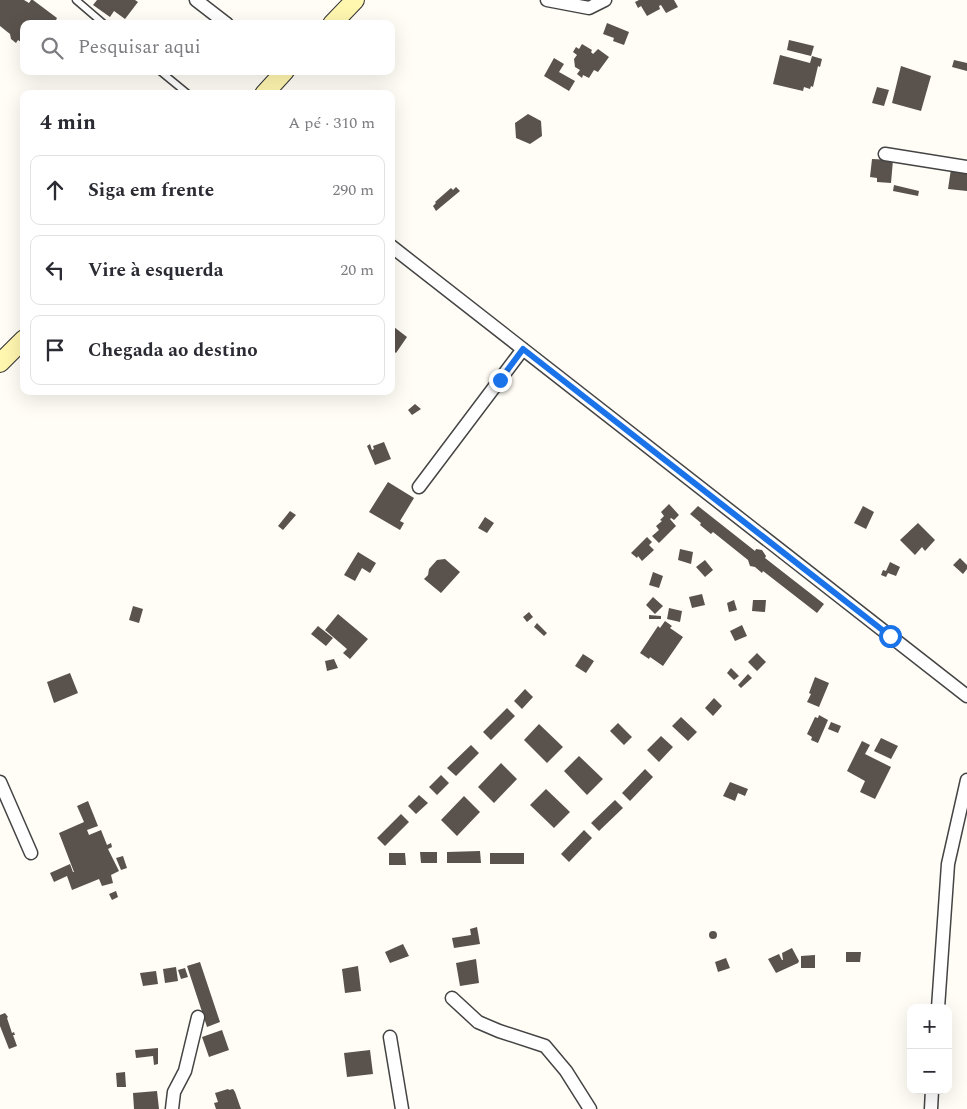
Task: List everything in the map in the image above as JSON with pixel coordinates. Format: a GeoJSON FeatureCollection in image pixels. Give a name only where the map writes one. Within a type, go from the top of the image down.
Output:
{"type":"FeatureCollection","features":[{"type":"Feature","properties":{"kind":"street"},"geometry":{"type":"LineString","coordinates":[[196,0],[222,20]]}},
{"type":"Feature","properties":{"kind":"street"},"geometry":{"type":"LineString","coordinates":[[336,20],[355,0]]}},
{"type":"Feature","properties":{"kind":"street"},"geometry":{"type":"LineString","coordinates":[[546,0],[589,8],[605,0]]}},
{"type":"Feature","properties":{"kind":"street"},"geometry":{"type":"LineString","coordinates":[[268,90],[282,75]]}},
{"type":"Feature","properties":{"kind":"street"},"geometry":{"type":"LineString","coordinates":[[885,154],[967,167]]}},
{"type":"Feature","properties":{"kind":"street"},"geometry":{"type":"LineString","coordinates":[[395,249],[967,696]]}},
{"type":"Feature","properties":{"kind":"street"},"geometry":{"type":"LineString","coordinates":[[0,363],[20,343]]}},
{"type":"Feature","properties":{"kind":"street"},"geometry":{"type":"LineString","coordinates":[[419,487],[523,349]]}},
{"type":"Feature","properties":{"kind":"street"},"geometry":{"type":"LineString","coordinates":[[938,1004],[948,864],[967,780]]}},
{"type":"Feature","properties":{"kind":"street"},"geometry":{"type":"LineString","coordinates":[[0,782],[31,853]]}},
{"type":"Feature","properties":{"kind":"street"},"geometry":{"type":"LineString","coordinates":[[452,998],[478,1022],[545,1046],[566,1072],[590,1109]]}},
{"type":"Feature","properties":{"kind":"street"},"geometry":{"type":"LineString","coordinates":[[172,1109],[174,1092],[185,1071],[198,1017]]}},
{"type":"Feature","properties":{"kind":"street"},"geometry":{"type":"LineString","coordinates":[[390,1037],[402,1109]]}},
{"type":"Feature","properties":{"kind":"street"},"geometry":{"type":"LineString","coordinates":[[931,1109],[932,1094]]}},
{"type":"Feature","properties":{"kind":"lane"},"geometry":{"type":"LineString","coordinates":[[76,0],[99,20]]}},
{"type":"Feature","properties":{"kind":"lane"},"geometry":{"type":"LineString","coordinates":[[165,75],[183,90]]}},
{"type":"Feature","properties":{"kind":"building"},"geometry":{"type":"Polygon","coordinates":[[[0,0],[24,0],[29,3],[33,0],[57,18],[56,20],[20,20],[20,41],[18,40],[16,43],[11,39],[10,34],[0,26],[0,0]]]}},
{"type":"Feature","properties":{"kind":"building"},"geometry":{"type":"Polygon","coordinates":[[[97,0],[135,0],[138,2],[125,19],[114,11],[110,17],[93,5],[97,0]]]}},
{"type":"Feature","properties":{"kind":"building"},"geometry":{"type":"Polygon","coordinates":[[[639,0],[674,0],[678,7],[666,13],[661,5],[659,6],[660,9],[647,16],[641,6],[638,8],[635,2],[639,0]]]}},
{"type":"Feature","properties":{"kind":"building"},"geometry":{"type":"Polygon","coordinates":[[[607,23],[629,32],[624,45],[613,41],[614,38],[603,34],[607,23]]]}},
{"type":"Feature","properties":{"kind":"building"},"geometry":{"type":"Polygon","coordinates":[[[789,40],[814,46],[811,56],[787,50],[789,40]]]}},
{"type":"Feature","properties":{"kind":"building"},"geometry":{"type":"Polygon","coordinates":[[[582,44],[592,50],[593,54],[598,49],[609,57],[598,72],[594,70],[589,78],[583,75],[582,78],[577,74],[580,70],[575,67],[574,59],[577,55],[573,52],[576,47],[579,49],[582,44]]]}},
{"type":"Feature","properties":{"kind":"building"},"geometry":{"type":"Polygon","coordinates":[[[780,55],[810,63],[812,56],[822,59],[820,67],[818,66],[813,87],[811,86],[810,89],[804,87],[803,91],[773,84],[780,55]]]}},
{"type":"Feature","properties":{"kind":"building"},"geometry":{"type":"Polygon","coordinates":[[[554,58],[564,64],[559,72],[575,81],[569,91],[544,76],[554,58]]]}},
{"type":"Feature","properties":{"kind":"building"},"geometry":{"type":"Polygon","coordinates":[[[954,60],[967,63],[967,71],[952,67],[954,60]]]}},
{"type":"Feature","properties":{"kind":"building"},"geometry":{"type":"Polygon","coordinates":[[[901,66],[931,76],[921,111],[892,103],[901,66]]]}},
{"type":"Feature","properties":{"kind":"building"},"geometry":{"type":"Polygon","coordinates":[[[877,87],[889,90],[884,106],[872,103],[877,87]]]}},
{"type":"Feature","properties":{"kind":"building"},"geometry":{"type":"Polygon","coordinates":[[[528,114],[541,121],[542,136],[530,144],[516,138],[515,123],[528,114]]]}},
{"type":"Feature","properties":{"kind":"building"},"geometry":{"type":"Polygon","coordinates":[[[872,159],[893,160],[891,183],[877,182],[877,178],[870,177],[872,159]]]}},
{"type":"Feature","properties":{"kind":"building"},"geometry":{"type":"Polygon","coordinates":[[[951,169],[967,173],[967,191],[948,189],[951,169]]]}},
{"type":"Feature","properties":{"kind":"building"},"geometry":{"type":"Polygon","coordinates":[[[894,185],[919,191],[918,196],[893,191],[894,185]]]}},
{"type":"Feature","properties":{"kind":"building"},"geometry":{"type":"Polygon","coordinates":[[[456,187],[460,191],[436,211],[433,206],[435,202],[451,188],[453,190],[456,187]]]}},
{"type":"Feature","properties":{"kind":"building"},"geometry":{"type":"Polygon","coordinates":[[[395,328],[407,337],[395,352],[395,328]]]}},
{"type":"Feature","properties":{"kind":"building"},"geometry":{"type":"Polygon","coordinates":[[[415,404],[421,409],[412,415],[408,410],[415,404]]]}},
{"type":"Feature","properties":{"kind":"building"},"geometry":{"type":"Polygon","coordinates":[[[384,442],[391,459],[375,465],[367,446],[370,444],[372,450],[374,449],[373,446],[384,442]]]}},
{"type":"Feature","properties":{"kind":"building"},"geometry":{"type":"Polygon","coordinates":[[[388,482],[414,498],[400,521],[404,523],[400,530],[369,512],[388,482]]]}},
{"type":"Feature","properties":{"kind":"building"},"geometry":{"type":"Polygon","coordinates":[[[669,504],[679,515],[674,520],[670,519],[676,526],[659,543],[652,536],[659,530],[656,526],[662,521],[660,520],[664,516],[661,512],[669,504]]]}},
{"type":"Feature","properties":{"kind":"building"},"geometry":{"type":"Polygon","coordinates":[[[698,506],[755,551],[756,549],[762,550],[766,556],[765,558],[824,604],[817,613],[763,571],[762,573],[755,567],[750,566],[748,560],[713,532],[711,534],[700,525],[701,523],[690,514],[698,506]]]}},
{"type":"Feature","properties":{"kind":"building"},"geometry":{"type":"Polygon","coordinates":[[[863,506],[874,512],[866,529],[854,523],[863,506]]]}},
{"type":"Feature","properties":{"kind":"building"},"geometry":{"type":"Polygon","coordinates":[[[290,511],[296,515],[283,530],[278,526],[290,511]]]}},
{"type":"Feature","properties":{"kind":"building"},"geometry":{"type":"Polygon","coordinates":[[[485,517],[494,523],[487,533],[478,528],[485,517]]]}},
{"type":"Feature","properties":{"kind":"building"},"geometry":{"type":"Polygon","coordinates":[[[918,523],[935,540],[925,551],[922,547],[915,555],[900,540],[918,523]]]}},
{"type":"Feature","properties":{"kind":"building"},"geometry":{"type":"Polygon","coordinates":[[[647,537],[652,542],[649,545],[654,550],[642,561],[638,556],[637,558],[631,553],[647,537]]]}},
{"type":"Feature","properties":{"kind":"building"},"geometry":{"type":"Polygon","coordinates":[[[680,549],[693,552],[691,564],[678,560],[680,549]]]}},
{"type":"Feature","properties":{"kind":"building"},"geometry":{"type":"Polygon","coordinates":[[[358,552],[376,563],[370,573],[362,568],[355,581],[344,575],[358,552]]]}},
{"type":"Feature","properties":{"kind":"building"},"geometry":{"type":"Polygon","coordinates":[[[960,558],[967,565],[967,569],[963,574],[953,565],[960,558]]]}},
{"type":"Feature","properties":{"kind":"building"},"geometry":{"type":"Polygon","coordinates":[[[445,559],[460,572],[441,593],[424,579],[428,575],[429,569],[437,560],[445,559]]]}},
{"type":"Feature","properties":{"kind":"building"},"geometry":{"type":"Polygon","coordinates":[[[705,560],[713,570],[705,577],[696,567],[705,560]]]}},
{"type":"Feature","properties":{"kind":"building"},"geometry":{"type":"Polygon","coordinates":[[[890,562],[900,567],[896,576],[888,573],[886,577],[881,575],[883,570],[886,571],[890,562]]]}},
{"type":"Feature","properties":{"kind":"building"},"geometry":{"type":"Polygon","coordinates":[[[653,572],[663,576],[659,588],[649,585],[653,572]]]}},
{"type":"Feature","properties":{"kind":"building"},"geometry":{"type":"Polygon","coordinates":[[[702,594],[705,605],[692,608],[689,597],[702,594]]]}},
{"type":"Feature","properties":{"kind":"building"},"geometry":{"type":"Polygon","coordinates":[[[653,597],[663,606],[655,614],[646,605],[653,597]]]}},
{"type":"Feature","properties":{"kind":"building"},"geometry":{"type":"Polygon","coordinates":[[[734,600],[737,610],[729,612],[727,603],[734,600]]]}},
{"type":"Feature","properties":{"kind":"building"},"geometry":{"type":"Polygon","coordinates":[[[753,600],[766,600],[765,612],[752,611],[753,600]]]}},
{"type":"Feature","properties":{"kind":"building"},"geometry":{"type":"Polygon","coordinates":[[[133,606],[143,609],[139,623],[129,620],[133,606]]]}},
{"type":"Feature","properties":{"kind":"building"},"geometry":{"type":"Polygon","coordinates":[[[669,608],[682,611],[680,622],[667,619],[669,608]]]}},
{"type":"Feature","properties":{"kind":"building"},"geometry":{"type":"Polygon","coordinates":[[[529,612],[533,617],[527,622],[523,617],[529,612]]]}},
{"type":"Feature","properties":{"kind":"building"},"geometry":{"type":"Polygon","coordinates":[[[338,614],[368,639],[350,659],[343,653],[347,649],[325,630],[338,614]]]}},
{"type":"Feature","properties":{"kind":"building"},"geometry":{"type":"Polygon","coordinates":[[[649,615],[661,616],[661,619],[649,619],[649,615]]]}},
{"type":"Feature","properties":{"kind":"building"},"geometry":{"type":"Polygon","coordinates":[[[665,621],[672,626],[670,628],[683,637],[663,666],[640,653],[658,626],[660,628],[665,621]]]}},
{"type":"Feature","properties":{"kind":"building"},"geometry":{"type":"Polygon","coordinates":[[[537,623],[547,633],[544,636],[534,627],[537,623]]]}},
{"type":"Feature","properties":{"kind":"building"},"geometry":{"type":"Polygon","coordinates":[[[742,625],[747,636],[735,641],[730,631],[742,625]]]}},
{"type":"Feature","properties":{"kind":"building"},"geometry":{"type":"Polygon","coordinates":[[[318,626],[333,638],[326,646],[311,634],[318,626]]]}},
{"type":"Feature","properties":{"kind":"building"},"geometry":{"type":"Polygon","coordinates":[[[757,653],[766,662],[757,671],[748,662],[757,653]]]}},
{"type":"Feature","properties":{"kind":"building"},"geometry":{"type":"Polygon","coordinates":[[[583,654],[594,661],[586,673],[575,666],[583,654]]]}},
{"type":"Feature","properties":{"kind":"building"},"geometry":{"type":"Polygon","coordinates":[[[334,659],[338,668],[327,671],[325,661],[334,659]]]}},
{"type":"Feature","properties":{"kind":"building"},"geometry":{"type":"Polygon","coordinates":[[[731,668],[739,676],[734,680],[727,673],[731,668]]]}},
{"type":"Feature","properties":{"kind":"building"},"geometry":{"type":"Polygon","coordinates":[[[70,673],[78,693],[54,703],[47,682],[70,673]]]}},
{"type":"Feature","properties":{"kind":"building"},"geometry":{"type":"Polygon","coordinates":[[[748,674],[752,678],[741,688],[738,685],[748,674]]]}},
{"type":"Feature","properties":{"kind":"building"},"geometry":{"type":"Polygon","coordinates":[[[815,677],[829,683],[819,707],[807,702],[815,677]]]}},
{"type":"Feature","properties":{"kind":"building"},"geometry":{"type":"Polygon","coordinates":[[[525,689],[533,697],[522,709],[514,701],[525,689]]]}},
{"type":"Feature","properties":{"kind":"building"},"geometry":{"type":"Polygon","coordinates":[[[714,698],[722,706],[713,716],[705,708],[714,698]]]}},
{"type":"Feature","properties":{"kind":"building"},"geometry":{"type":"Polygon","coordinates":[[[507,708],[515,716],[491,740],[483,732],[507,708]]]}},
{"type":"Feature","properties":{"kind":"building"},"geometry":{"type":"Polygon","coordinates":[[[819,715],[828,720],[818,743],[811,740],[812,737],[807,734],[815,717],[818,718],[819,715]]]}},
{"type":"Feature","properties":{"kind":"building"},"geometry":{"type":"Polygon","coordinates":[[[681,717],[697,732],[688,741],[672,726],[681,717]]]}},
{"type":"Feature","properties":{"kind":"building"},"geometry":{"type":"Polygon","coordinates":[[[831,722],[841,726],[838,733],[828,729],[831,722]]]}},
{"type":"Feature","properties":{"kind":"building"},"geometry":{"type":"Polygon","coordinates":[[[618,723],[632,737],[624,745],[610,731],[618,723]]]}},
{"type":"Feature","properties":{"kind":"building"},"geometry":{"type":"Polygon","coordinates":[[[539,724],[563,747],[547,763],[524,740],[539,724]]]}},
{"type":"Feature","properties":{"kind":"building"},"geometry":{"type":"Polygon","coordinates":[[[661,736],[673,747],[659,762],[647,750],[661,736]]]}},
{"type":"Feature","properties":{"kind":"building"},"geometry":{"type":"Polygon","coordinates":[[[881,738],[898,746],[891,759],[874,751],[881,738]]]}},
{"type":"Feature","properties":{"kind":"building"},"geometry":{"type":"Polygon","coordinates":[[[862,741],[870,745],[865,754],[891,767],[875,799],[860,792],[865,781],[847,771],[862,741]]]}},
{"type":"Feature","properties":{"kind":"building"},"geometry":{"type":"Polygon","coordinates":[[[471,745],[479,753],[456,776],[447,768],[471,745]]]}},
{"type":"Feature","properties":{"kind":"building"},"geometry":{"type":"Polygon","coordinates":[[[579,756],[603,779],[587,795],[564,771],[579,756]]]}},
{"type":"Feature","properties":{"kind":"building"},"geometry":{"type":"Polygon","coordinates":[[[501,763],[517,779],[494,803],[478,787],[501,763]]]}},
{"type":"Feature","properties":{"kind":"building"},"geometry":{"type":"Polygon","coordinates":[[[645,769],[653,777],[630,801],[622,793],[645,769]]]}},
{"type":"Feature","properties":{"kind":"building"},"geometry":{"type":"Polygon","coordinates":[[[441,775],[449,783],[437,795],[429,787],[441,775]]]}},
{"type":"Feature","properties":{"kind":"building"},"geometry":{"type":"Polygon","coordinates":[[[730,782],[748,789],[745,796],[738,793],[735,801],[723,796],[730,782]]]}},
{"type":"Feature","properties":{"kind":"building"},"geometry":{"type":"Polygon","coordinates":[[[546,789],[570,812],[554,828],[530,805],[546,789]]]}},
{"type":"Feature","properties":{"kind":"building"},"geometry":{"type":"Polygon","coordinates":[[[419,795],[428,803],[416,814],[408,806],[419,795]]]}},
{"type":"Feature","properties":{"kind":"building"},"geometry":{"type":"Polygon","coordinates":[[[464,796],[480,812],[457,836],[441,820],[464,796]]]}},
{"type":"Feature","properties":{"kind":"building"},"geometry":{"type":"Polygon","coordinates":[[[615,800],[623,808],[599,831],[591,823],[615,800]]]}},
{"type":"Feature","properties":{"kind":"building"},"geometry":{"type":"Polygon","coordinates":[[[88,801],[98,826],[87,830],[89,835],[101,830],[107,845],[111,843],[112,847],[108,849],[119,871],[111,875],[113,883],[102,886],[99,879],[72,890],[67,876],[54,882],[50,873],[70,864],[74,872],[59,833],[84,822],[77,806],[88,801]]]}},
{"type":"Feature","properties":{"kind":"building"},"geometry":{"type":"Polygon","coordinates":[[[401,814],[409,822],[385,846],[377,838],[401,814]]]}},
{"type":"Feature","properties":{"kind":"building"},"geometry":{"type":"Polygon","coordinates":[[[584,830],[592,838],[569,862],[561,854],[584,830]]]}},
{"type":"Feature","properties":{"kind":"building"},"geometry":{"type":"Polygon","coordinates":[[[480,851],[481,863],[447,863],[447,852],[480,851]]]}},
{"type":"Feature","properties":{"kind":"building"},"geometry":{"type":"Polygon","coordinates":[[[420,852],[437,852],[437,863],[421,863],[420,852]]]}},
{"type":"Feature","properties":{"kind":"building"},"geometry":{"type":"Polygon","coordinates":[[[389,853],[405,853],[406,865],[389,865],[389,853]]]}},
{"type":"Feature","properties":{"kind":"building"},"geometry":{"type":"Polygon","coordinates":[[[490,853],[524,853],[524,864],[490,864],[490,853]]]}},
{"type":"Feature","properties":{"kind":"building"},"geometry":{"type":"Polygon","coordinates":[[[123,856],[127,868],[121,870],[116,858],[123,856]]]}},
{"type":"Feature","properties":{"kind":"building"},"geometry":{"type":"Polygon","coordinates":[[[116,891],[118,897],[112,900],[109,894],[116,891]]]}},
{"type":"Feature","properties":{"kind":"building"},"geometry":{"type":"Polygon","coordinates":[[[477,927],[480,944],[454,948],[452,938],[471,935],[470,929],[477,927]]]}},
{"type":"Feature","properties":{"kind":"building"},"geometry":{"type":"Polygon","coordinates":[[[713,931],[717,935],[713,939],[709,935],[713,931]]]}},
{"type":"Feature","properties":{"kind":"building"},"geometry":{"type":"Polygon","coordinates":[[[403,944],[409,956],[390,963],[385,952],[403,944]]]}},
{"type":"Feature","properties":{"kind":"building"},"geometry":{"type":"Polygon","coordinates":[[[792,948],[799,961],[798,963],[776,973],[768,959],[779,954],[783,960],[782,953],[792,948]]]}},
{"type":"Feature","properties":{"kind":"building"},"geometry":{"type":"Polygon","coordinates":[[[846,952],[861,952],[860,962],[846,962],[846,952]]]}},
{"type":"Feature","properties":{"kind":"building"},"geometry":{"type":"Polygon","coordinates":[[[815,955],[815,968],[801,968],[801,956],[815,955]]]}},
{"type":"Feature","properties":{"kind":"building"},"geometry":{"type":"Polygon","coordinates":[[[726,958],[730,968],[718,972],[715,962],[726,958]]]}},
{"type":"Feature","properties":{"kind":"building"},"geometry":{"type":"Polygon","coordinates":[[[476,959],[479,983],[460,986],[456,963],[476,959]]]}},
{"type":"Feature","properties":{"kind":"building"},"geometry":{"type":"Polygon","coordinates":[[[200,962],[220,1022],[207,1027],[187,966],[200,962]]]}},
{"type":"Feature","properties":{"kind":"building"},"geometry":{"type":"Polygon","coordinates":[[[358,966],[361,991],[345,993],[342,969],[358,966]]]}},
{"type":"Feature","properties":{"kind":"building"},"geometry":{"type":"Polygon","coordinates":[[[176,967],[178,981],[165,983],[163,969],[176,967]]]}},
{"type":"Feature","properties":{"kind":"building"},"geometry":{"type":"Polygon","coordinates":[[[185,968],[188,977],[181,979],[178,970],[185,968]]]}},
{"type":"Feature","properties":{"kind":"building"},"geometry":{"type":"Polygon","coordinates":[[[156,971],[158,984],[143,986],[140,973],[156,971]]]}},
{"type":"Feature","properties":{"kind":"building"},"geometry":{"type":"Polygon","coordinates":[[[5,1013],[8,1017],[12,1033],[14,1032],[15,1035],[13,1035],[17,1046],[9,1049],[0,1026],[0,1015],[5,1013]]]}},
{"type":"Feature","properties":{"kind":"building"},"geometry":{"type":"Polygon","coordinates":[[[222,1030],[229,1050],[209,1057],[202,1037],[222,1030]]]}},
{"type":"Feature","properties":{"kind":"building"},"geometry":{"type":"Polygon","coordinates":[[[158,1048],[158,1064],[154,1065],[153,1056],[136,1058],[135,1050],[158,1048]]]}},
{"type":"Feature","properties":{"kind":"building"},"geometry":{"type":"Polygon","coordinates":[[[370,1050],[373,1074],[347,1077],[344,1053],[370,1050]]]}},
{"type":"Feature","properties":{"kind":"building"},"geometry":{"type":"Polygon","coordinates":[[[125,1072],[126,1087],[117,1087],[116,1073],[125,1072]]]}},
{"type":"Feature","properties":{"kind":"building"},"geometry":{"type":"Polygon","coordinates":[[[233,1089],[235,1092],[241,1109],[216,1109],[214,1103],[218,1102],[215,1093],[233,1089]]]}},
{"type":"Feature","properties":{"kind":"building"},"geometry":{"type":"Polygon","coordinates":[[[157,1091],[159,1109],[134,1109],[133,1093],[157,1091]]]}},
{"type":"Feature","properties":{"kind":"route"},"geometry":{"type":"LineString","coordinates":[[500,380],[523,349],[890,636]]}}]}
